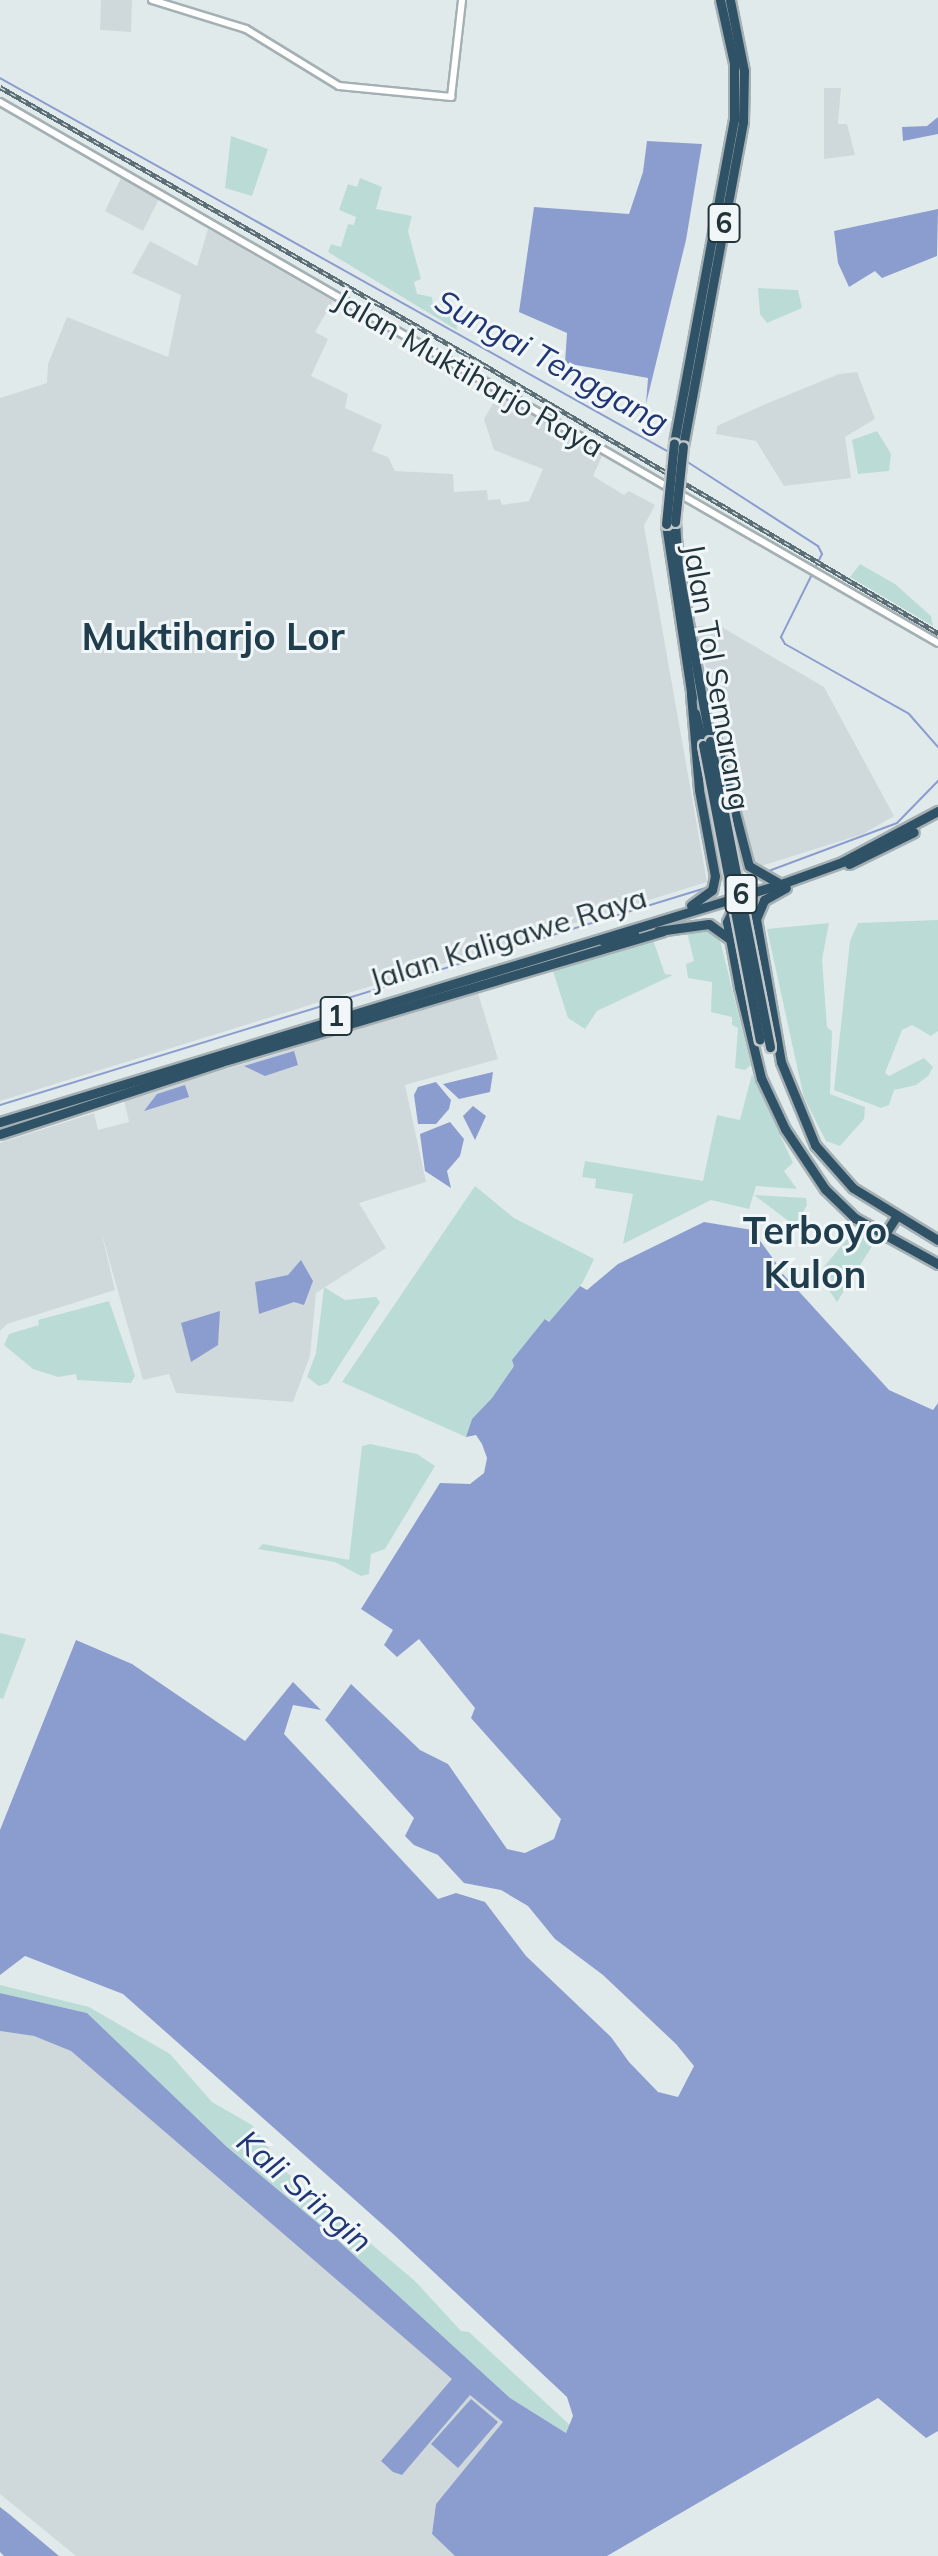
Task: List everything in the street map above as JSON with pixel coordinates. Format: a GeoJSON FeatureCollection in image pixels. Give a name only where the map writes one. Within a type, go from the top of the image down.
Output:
{"type":"FeatureCollection","features":[{"type":"Feature","properties":{"kind":"highway","name":"Jalan Tol Semarang"},"geometry":{"type":"LineString","coordinates":[[720,0],[734,63],[734,120],[678,444],[670,523],[691,694],[707,743],[770,1047],[827,1160],[853,1188],[938,1240]]}},
{"type":"Feature","properties":{"kind":"highway","name":"Jalan Tol Semarang"},"geometry":{"type":"LineString","coordinates":[[678,444],[743,121],[744,71],[730,0]]}},
{"type":"Feature","properties":{"kind":"highway","name":"Jalan Tol Semarang"},"geometry":{"type":"LineString","coordinates":[[670,523],[760,1040],[761,1078]]}},
{"type":"Feature","properties":{"kind":"highway"},"geometry":{"type":"LineString","coordinates":[[701,691],[749,866],[765,879],[787,885]]}},
{"type":"Feature","properties":{"kind":"highway"},"geometry":{"type":"LineString","coordinates":[[691,694],[715,879],[709,898],[787,885]]}},
{"type":"Feature","properties":{"kind":"highway"},"geometry":{"type":"LineString","coordinates":[[756,919],[764,900],[787,885],[842,862],[938,811]]}},
{"type":"Feature","properties":{"kind":"highway"},"geometry":{"type":"LineString","coordinates":[[598,940],[739,900],[863,859],[938,818]]}},
{"type":"Feature","properties":{"kind":"highway"},"geometry":{"type":"LineString","coordinates":[[758,890],[739,900],[728,911],[730,941],[761,1078],[785,1129],[825,1189],[883,1237],[938,1264]]}},
{"type":"Feature","properties":{"kind":"highway","name":"1"},"geometry":{"type":"LineString","coordinates":[[709,898],[739,900]]}},
{"type":"Feature","properties":{"kind":"highway","name":"Jalan Kaligawe Raya"},"geometry":{"type":"LineString","coordinates":[[0,1122],[72,1104],[683,910],[709,898]]}},
{"type":"Feature","properties":{"kind":"highway"},"geometry":{"type":"LineString","coordinates":[[739,900],[756,919],[784,1074]]}},
{"type":"Feature","properties":{"kind":"highway"},"geometry":{"type":"LineString","coordinates":[[0,1122],[419,984],[672,913]]}},
{"type":"Feature","properties":{"kind":"highway","name":"1"},"geometry":{"type":"LineString","coordinates":[[598,940],[715,925],[730,941]]}},
{"type":"Feature","properties":{"kind":"highway"},"geometry":{"type":"LineString","coordinates":[[216,1058],[663,931]]}},
{"type":"Feature","properties":{"kind":"highway","name":"Jalan Kaligawe Raya"},"geometry":{"type":"LineString","coordinates":[[216,1058],[598,940]]}},
{"type":"Feature","properties":{"kind":"highway"},"geometry":{"type":"LineString","coordinates":[[0,1134],[72,1104]]}},
{"type":"Feature","properties":{"kind":"highway"},"geometry":{"type":"LineString","coordinates":[[883,1237],[896,1217]]}},
{"type":"Feature","properties":{"kind":"street"},"geometry":{"type":"LineString","coordinates":[[152,0],[246,29],[339,86],[451,97],[462,0]]}},
{"type":"Feature","properties":{"kind":"street","name":"Jalan Muktiharjo Raya"},"geometry":{"type":"LineString","coordinates":[[0,102],[824,574],[938,643]]}},
{"type":"Feature","properties":{"kind":"shaded area"},"geometry":{"type":"Polygon","coordinates":[[[101,0],[132,0],[131,32],[100,30],[101,0]]]}},
{"type":"Feature","properties":{"kind":"shaded area"},"geometry":{"type":"Polygon","coordinates":[[[824,88],[841,88],[838,124],[847,124],[855,155],[824,159],[824,88]]]}},
{"type":"Feature","properties":{"kind":"shaded area"},"geometry":{"type":"Polygon","coordinates":[[[122,176],[159,199],[143,231],[105,211],[122,176]]]}},
{"type":"Feature","properties":{"kind":"shaded area"},"geometry":{"type":"Polygon","coordinates":[[[208,229],[333,301],[315,332],[328,339],[311,376],[348,394],[345,408],[382,425],[372,451],[388,457],[395,471],[453,474],[454,492],[487,490],[488,500],[500,499],[502,505],[529,501],[543,469],[494,450],[484,419],[498,395],[603,454],[593,476],[624,495],[629,491],[655,505],[644,526],[707,882],[0,1101],[0,398],[47,383],[48,364],[67,317],[168,357],[181,295],[132,273],[150,241],[197,266],[208,229]]]}},
{"type":"Feature","properties":{"kind":"shaded area"},"geometry":{"type":"Polygon","coordinates":[[[857,372],[875,419],[845,437],[851,478],[784,486],[756,441],[716,434],[717,426],[761,406],[839,374],[857,372]]]}},
{"type":"Feature","properties":{"kind":"shaded area"},"geometry":{"type":"Polygon","coordinates":[[[696,626],[720,626],[824,687],[894,816],[863,834],[755,868],[696,626]]]}},
{"type":"Feature","properties":{"kind":"shaded area"},"geometry":{"type":"Polygon","coordinates":[[[478,993],[498,1059],[405,1085],[426,1182],[359,1203],[386,1248],[316,1293],[310,1356],[293,1402],[176,1393],[169,1374],[143,1380],[101,1231],[115,1290],[7,1324],[0,1331],[0,1143],[94,1113],[98,1130],[129,1122],[124,1100],[478,993]]]}},
{"type":"Feature","properties":{"kind":"shaded area"},"geometry":{"type":"Polygon","coordinates":[[[0,2031],[34,2036],[71,2051],[504,2422],[436,2504],[432,2534],[455,2556],[76,2556],[0,2494],[0,2031]]]}},
{"type":"Feature","properties":{"kind":"green space"},"geometry":{"type":"Polygon","coordinates":[[[231,136],[268,149],[252,196],[225,188],[231,136]]]}},
{"type":"Feature","properties":{"kind":"green space"},"geometry":{"type":"Polygon","coordinates":[[[360,178],[382,187],[376,209],[412,216],[408,231],[421,279],[414,282],[417,294],[432,297],[433,306],[456,312],[457,330],[328,252],[331,244],[341,247],[348,224],[354,225],[356,217],[339,210],[348,184],[357,187],[360,178]]]}},
{"type":"Feature","properties":{"kind":"green space"},"geometry":{"type":"Polygon","coordinates":[[[758,288],[798,290],[802,308],[767,323],[760,314],[758,288]]]}},
{"type":"Feature","properties":{"kind":"green space"},"geometry":{"type":"Polygon","coordinates":[[[877,431],[891,454],[889,471],[858,474],[852,440],[877,431]]]}},
{"type":"Feature","properties":{"kind":"green space"},"geometry":{"type":"Polygon","coordinates":[[[860,564],[895,584],[931,616],[933,626],[850,577],[860,564]]]}},
{"type":"Feature","properties":{"kind":"green space"},"geometry":{"type":"Polygon","coordinates":[[[938,920],[938,1031],[931,1036],[912,1025],[902,1030],[885,1073],[889,1076],[924,1058],[933,1067],[928,1076],[916,1085],[894,1090],[889,1105],[881,1108],[834,1090],[850,941],[858,923],[938,920]]]}},
{"type":"Feature","properties":{"kind":"green space"},"geometry":{"type":"Polygon","coordinates":[[[829,923],[822,960],[827,1027],[832,1031],[830,1094],[865,1107],[864,1119],[840,1146],[826,1141],[804,1098],[767,929],[829,923]]]}},
{"type":"Feature","properties":{"kind":"green space"},"geometry":{"type":"Polygon","coordinates":[[[702,930],[719,936],[751,1065],[745,1070],[735,1068],[738,1028],[732,1025],[732,1017],[711,1012],[712,982],[688,978],[686,964],[694,961],[687,932],[702,930]]]}},
{"type":"Feature","properties":{"kind":"green space"},"geometry":{"type":"Polygon","coordinates":[[[653,940],[665,974],[673,975],[597,1011],[585,1029],[568,1018],[552,968],[653,940]]]}},
{"type":"Feature","properties":{"kind":"green space"},"geometry":{"type":"Polygon","coordinates":[[[752,1074],[793,1163],[784,1171],[797,1189],[756,1186],[749,1209],[711,1200],[623,1244],[633,1194],[595,1188],[596,1179],[582,1177],[585,1161],[703,1181],[717,1115],[740,1120],[752,1074]]]}},
{"type":"Feature","properties":{"kind":"green space"},"geometry":{"type":"Polygon","coordinates":[[[475,1186],[514,1218],[594,1259],[583,1282],[549,1322],[546,1319],[492,1398],[472,1419],[466,1437],[342,1382],[475,1186]]]}},
{"type":"Feature","properties":{"kind":"green space"},"geometry":{"type":"Polygon","coordinates":[[[754,1195],[806,1198],[807,1205],[795,1226],[754,1195]]]}},
{"type":"Feature","properties":{"kind":"green space"},"geometry":{"type":"Polygon","coordinates":[[[857,1227],[876,1240],[837,1302],[818,1274],[857,1227]]]}},
{"type":"Feature","properties":{"kind":"green space"},"geometry":{"type":"Polygon","coordinates":[[[324,1287],[345,1300],[376,1297],[380,1302],[328,1383],[319,1386],[307,1377],[316,1353],[324,1287]]]}},
{"type":"Feature","properties":{"kind":"green space"},"geometry":{"type":"Polygon","coordinates":[[[109,1301],[135,1376],[131,1383],[77,1380],[76,1374],[58,1377],[33,1369],[4,1345],[9,1334],[39,1325],[38,1320],[109,1301]]]}},
{"type":"Feature","properties":{"kind":"green space"},"geometry":{"type":"Polygon","coordinates":[[[370,1444],[417,1454],[435,1466],[385,1549],[371,1554],[369,1574],[361,1576],[335,1562],[258,1549],[263,1544],[349,1560],[362,1446],[370,1444]]]}},
{"type":"Feature","properties":{"kind":"green space"},"geometry":{"type":"Polygon","coordinates":[[[0,1633],[26,1639],[3,1699],[0,1698],[0,1633]]]}},
{"type":"Feature","properties":{"kind":"green space"},"geometry":{"type":"Polygon","coordinates":[[[0,1985],[89,2007],[170,2054],[212,2102],[252,2125],[285,2171],[415,2281],[461,2331],[469,2332],[572,2427],[566,2433],[510,2398],[332,2235],[227,2147],[87,2013],[0,1993],[0,1985]]]}},
{"type":"Feature","properties":{"kind":"water"},"geometry":{"type":"Polygon","coordinates":[[[938,117],[938,134],[903,141],[902,127],[927,126],[938,117]]]}},
{"type":"Feature","properties":{"kind":"water"},"geometry":{"type":"Polygon","coordinates":[[[647,141],[702,144],[686,240],[646,404],[648,378],[565,363],[567,333],[519,312],[534,207],[629,214],[643,172],[647,141]]]}},
{"type":"Feature","properties":{"kind":"water"},"geometry":{"type":"Polygon","coordinates":[[[938,209],[937,256],[882,278],[875,271],[849,287],[838,263],[834,231],[938,209]]]}},
{"type":"Feature","properties":{"kind":"water"},"geometry":{"type":"Polygon","coordinates":[[[294,1051],[298,1065],[265,1076],[244,1066],[294,1051]]]}},
{"type":"Feature","properties":{"kind":"water"},"geometry":{"type":"Polygon","coordinates":[[[493,1072],[490,1092],[459,1099],[443,1084],[493,1072]]]}},
{"type":"Feature","properties":{"kind":"water"},"geometry":{"type":"Polygon","coordinates":[[[436,1082],[451,1100],[449,1109],[436,1124],[418,1124],[414,1095],[418,1087],[436,1082]]]}},
{"type":"Feature","properties":{"kind":"water"},"geometry":{"type":"Polygon","coordinates":[[[185,1085],[189,1097],[144,1111],[157,1094],[185,1085]]]}},
{"type":"Feature","properties":{"kind":"water"},"geometry":{"type":"Polygon","coordinates":[[[473,1106],[486,1116],[475,1140],[463,1116],[473,1106]]]}},
{"type":"Feature","properties":{"kind":"water"},"geometry":{"type":"Polygon","coordinates":[[[450,1122],[464,1139],[460,1156],[447,1171],[451,1188],[425,1171],[420,1134],[450,1122]]]}},
{"type":"Feature","properties":{"kind":"water"},"geometry":{"type":"Polygon","coordinates":[[[704,1222],[752,1230],[777,1264],[771,1272],[777,1278],[783,1274],[889,1390],[933,1410],[938,1403],[938,2431],[926,2438],[878,2398],[607,2556],[455,2556],[432,2534],[436,2504],[503,2422],[470,2395],[402,2475],[393,2472],[381,2461],[452,2379],[71,2051],[34,2036],[0,2031],[0,1993],[87,2013],[227,2147],[332,2235],[510,2398],[566,2433],[573,2416],[567,2397],[391,2232],[123,1994],[25,1956],[0,1975],[0,1830],[76,1640],[132,1664],[245,1741],[293,1682],[321,1710],[293,1705],[284,1734],[438,1899],[456,1893],[485,1902],[526,1956],[611,2037],[629,2062],[658,2092],[678,2097],[694,2066],[676,2044],[603,1975],[555,1939],[528,1906],[501,1890],[464,1883],[438,1855],[414,1845],[405,1836],[414,1818],[325,1720],[351,1684],[420,1750],[448,1764],[507,1849],[525,1853],[554,1839],[561,1819],[471,1718],[475,1708],[419,1639],[397,1657],[384,1645],[393,1630],[361,1609],[440,1483],[470,1484],[484,1473],[487,1458],[482,1444],[476,1435],[466,1437],[472,1419],[492,1398],[514,1366],[512,1360],[545,1319],[549,1322],[580,1286],[587,1290],[618,1264],[704,1222]]]}},
{"type":"Feature","properties":{"kind":"water"},"geometry":{"type":"Polygon","coordinates":[[[301,1260],[313,1281],[304,1305],[294,1302],[259,1314],[255,1282],[288,1275],[301,1260]]]}},
{"type":"Feature","properties":{"kind":"water"},"geometry":{"type":"Polygon","coordinates":[[[220,1311],[218,1345],[191,1362],[181,1323],[220,1311]]]}},
{"type":"Feature","properties":{"kind":"water"},"geometry":{"type":"Polygon","coordinates":[[[471,2399],[498,2422],[458,2468],[431,2444],[471,2399]]]}},
{"type":"Feature","properties":{"kind":"water"},"geometry":{"type":"Polygon","coordinates":[[[0,2507],[59,2556],[4,2556],[0,2552],[0,2507]]]}},
{"type":"Feature","properties":{"kind":"waterway","name":"Sungai Tenggang"},"geometry":{"type":"LineString","coordinates":[[0,78],[669,452]]}},
{"type":"Feature","properties":{"kind":"waterway","name":"Sungai Tenggang"},"geometry":{"type":"LineString","coordinates":[[686,461],[818,546],[822,554],[781,637],[785,644],[909,714],[938,747]]}},
{"type":"Feature","properties":{"kind":"waterway"},"geometry":{"type":"LineString","coordinates":[[766,872],[897,823],[938,781]]}},
{"type":"Feature","properties":{"kind":"waterway"},"geometry":{"type":"LineString","coordinates":[[739,879],[756,875]]}},
{"type":"Feature","properties":{"kind":"waterway"},"geometry":{"type":"LineString","coordinates":[[0,1105],[706,888]]}},
{"type":"Feature","properties":{"kind":"railway"},"geometry":{"type":"LineString","coordinates":[[0,87],[464,353],[938,633]]}},
{"type":"Feature","properties":{"kind":"district","name":"Muktiharjo Lor"},"geometry":{"type":"Point","coordinates":[213,637]}},
{"type":"Feature","properties":{"kind":"district","name":"Terboyo Kulon"},"geometry":{"type":"Point","coordinates":[815,1253]}},
{"type":"Feature","properties":{"kind":"water label","name":"Kali Sringin"},"geometry":{"type":"Point","coordinates":[305,2191]}}]}
